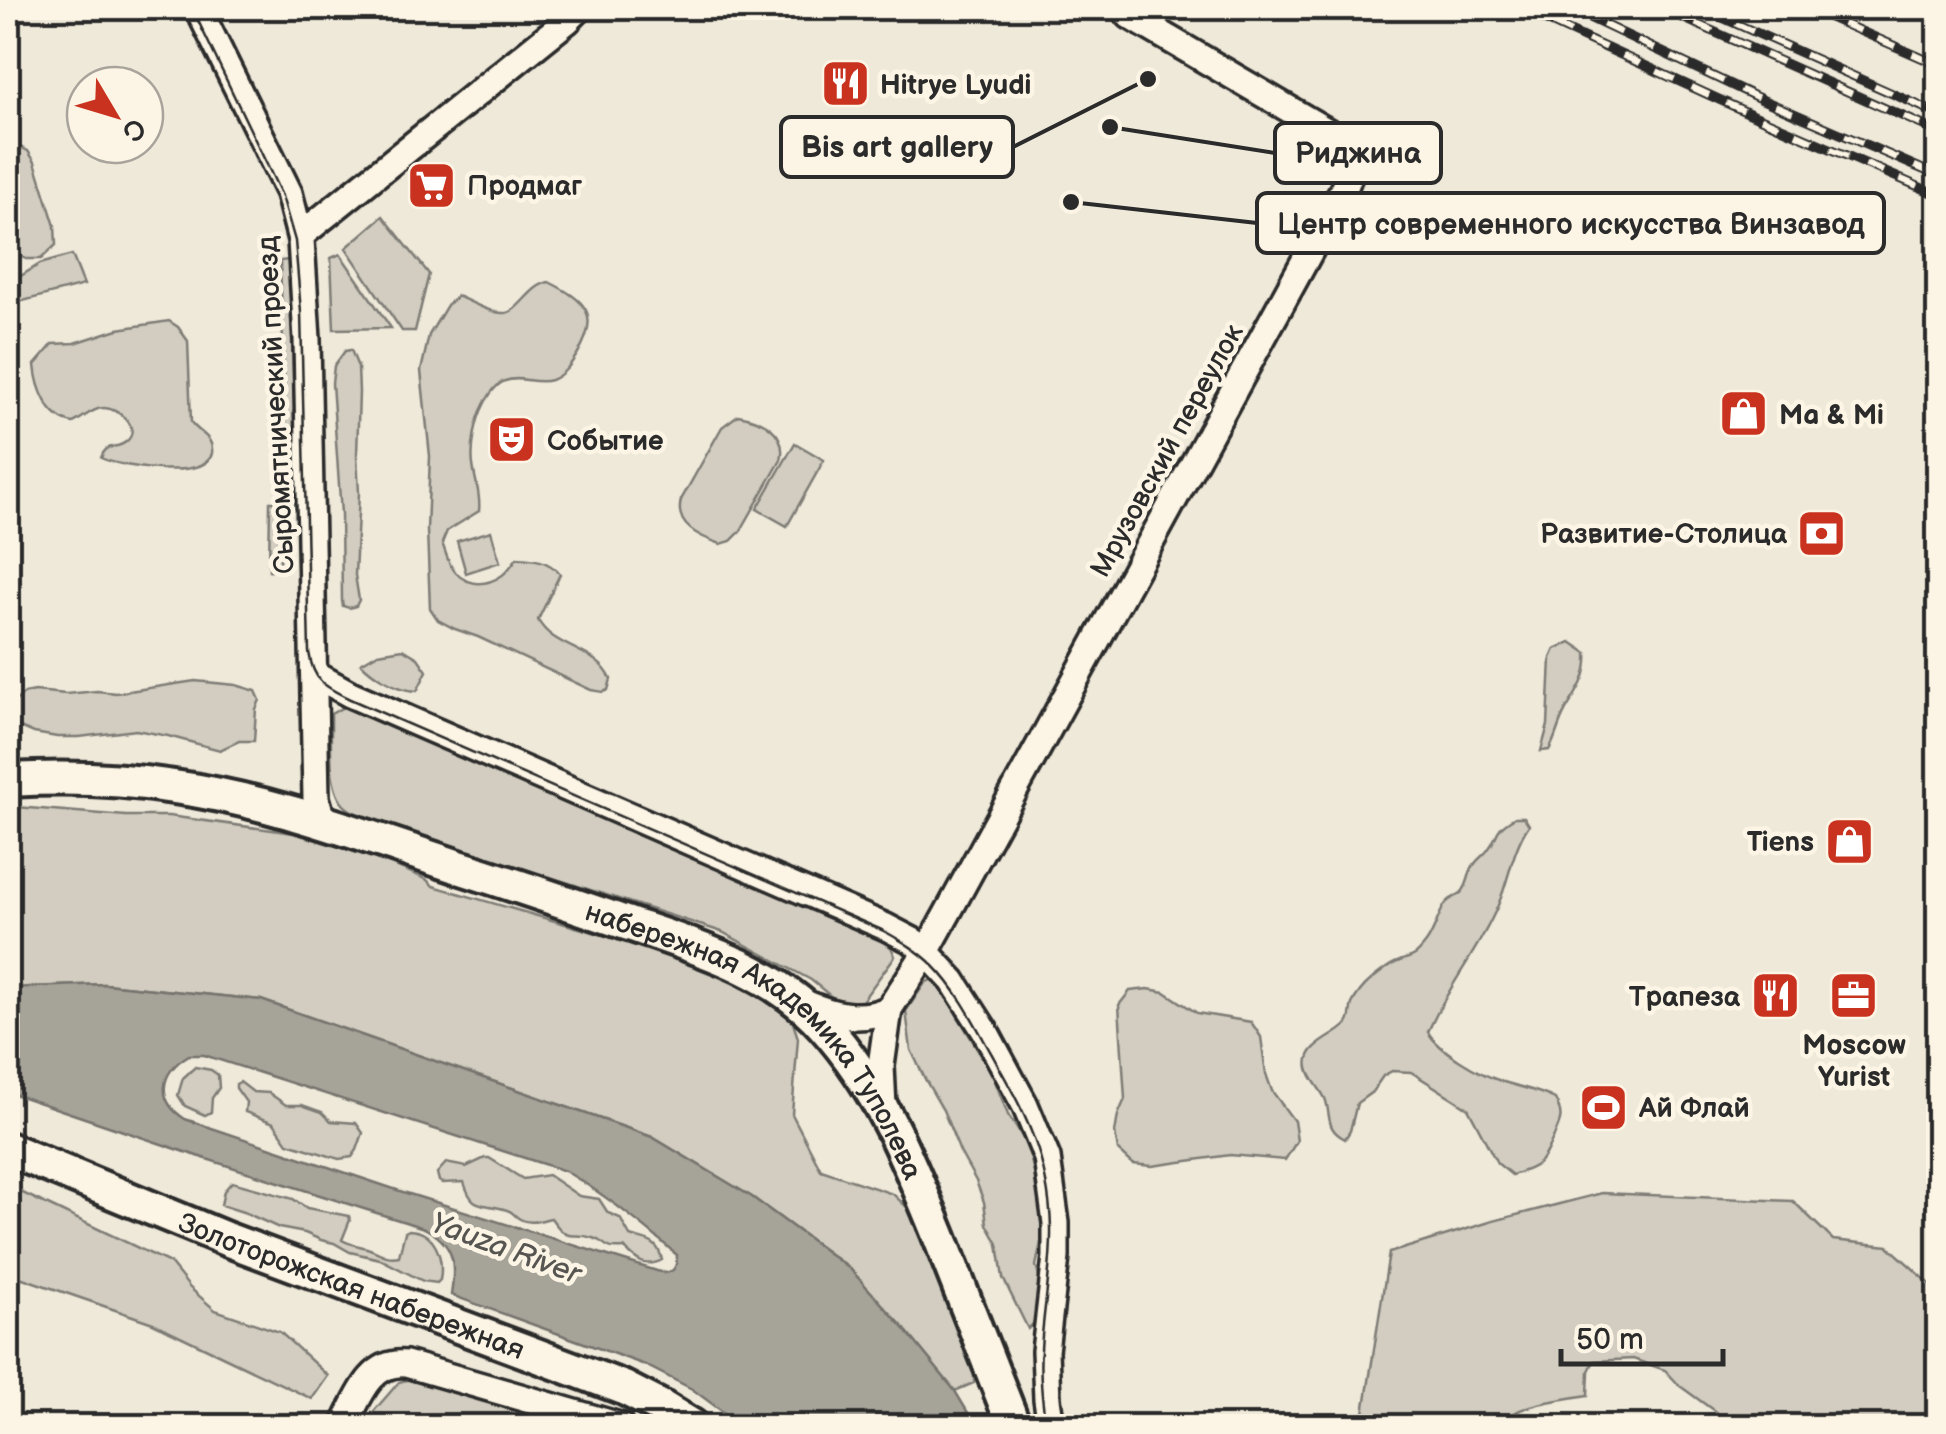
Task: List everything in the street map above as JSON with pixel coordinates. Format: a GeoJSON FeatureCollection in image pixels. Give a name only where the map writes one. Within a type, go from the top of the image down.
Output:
{"type":"FeatureCollection","features":[{"type":"Feature","properties":{"kind":"main road","name":"набережная Академика Туполева"},"geometry":{"type":"LineString","coordinates":[[8,780],[98,780],[173,786],[286,812],[698,948],[738,965],[792,998],[840,1044],[883,1107],[912,1167],[1014,1426]]}},
{"type":"Feature","properties":{"kind":"main road","name":"Золоторожская набережная"},"geometry":{"type":"LineString","coordinates":[[8,1149],[226,1239],[624,1388],[692,1426]]}},
{"type":"Feature","properties":{"kind":"street","name":"Сыромятнический проезд"},"geometry":{"type":"LineString","coordinates":[[198,8],[289,193],[300,236],[308,339],[316,798],[320,812],[333,826]]}},
{"type":"Feature","properties":{"kind":"street"},"geometry":{"type":"LineString","coordinates":[[300,236],[580,8]]}},
{"type":"Feature","properties":{"kind":"street","name":"Мрузовский переулок"},"geometry":{"type":"LineString","coordinates":[[883,1107],[881,1066],[888,1009],[926,952],[1352,168],[1350,151],[1335,136],[1130,16],[1123,8]]}},
{"type":"Feature","properties":{"kind":"street"},"geometry":{"type":"LineString","coordinates":[[314,674],[886,927],[926,952],[952,981],[985,1031],[1025,1105],[1047,1158],[1056,1223],[1045,1352],[1051,1426]]}},
{"type":"Feature","properties":{"kind":"street","name":"Сыромятнический проезд"},"geometry":{"type":"LineString","coordinates":[[286,812],[305,790],[315,762]]}},
{"type":"Feature","properties":{"kind":"street"},"geometry":{"type":"LineString","coordinates":[[792,998],[840,1016],[878,1014],[888,1009]]}},
{"type":"Feature","properties":{"kind":"street"},"geometry":{"type":"LineString","coordinates":[[344,1426],[374,1374],[394,1362],[616,1425],[624,1422],[632,1408],[631,1397],[624,1388]]}},
{"type":"Feature","properties":{"kind":"shaded area"},"geometry":{"type":"Polygon","coordinates":[[[8,137],[28,151],[35,162],[55,226],[56,245],[41,259],[22,257],[8,232],[8,137]]]}},
{"type":"Feature","properties":{"kind":"shaded area"},"geometry":{"type":"Polygon","coordinates":[[[383,216],[429,274],[415,331],[402,331],[346,248],[383,216]]]}},
{"type":"Feature","properties":{"kind":"shaded area"},"geometry":{"type":"Polygon","coordinates":[[[340,254],[391,328],[334,329],[331,258],[340,254]]]}},
{"type":"Feature","properties":{"kind":"shaded area"},"geometry":{"type":"Polygon","coordinates":[[[72,255],[84,285],[8,305],[8,284],[40,264],[72,255]]]}},
{"type":"Feature","properties":{"kind":"shaded area"},"geometry":{"type":"Polygon","coordinates":[[[289,260],[297,480],[288,481],[280,261],[289,260]]]}},
{"type":"Feature","properties":{"kind":"shaded area"},"geometry":{"type":"Polygon","coordinates":[[[549,282],[572,295],[586,310],[585,339],[570,365],[556,378],[511,379],[491,393],[479,417],[473,445],[479,511],[447,531],[442,543],[456,572],[473,583],[501,576],[517,558],[541,561],[555,569],[560,574],[538,620],[554,637],[604,669],[611,679],[608,690],[603,692],[455,629],[438,620],[430,608],[430,456],[421,371],[429,335],[457,296],[503,313],[549,282]]]}},
{"type":"Feature","properties":{"kind":"shaded area"},"geometry":{"type":"Polygon","coordinates":[[[169,321],[188,341],[191,422],[208,439],[212,453],[207,462],[180,469],[143,468],[101,458],[109,448],[127,441],[131,436],[130,424],[121,414],[103,408],[73,423],[64,420],[45,401],[35,365],[53,344],[75,343],[118,329],[169,321]]]}},
{"type":"Feature","properties":{"kind":"shaded area"},"geometry":{"type":"Polygon","coordinates":[[[351,350],[358,367],[359,392],[355,575],[359,600],[349,608],[342,601],[332,383],[334,366],[345,351],[351,350]]]}},
{"type":"Feature","properties":{"kind":"shaded area"},"geometry":{"type":"Polygon","coordinates":[[[738,415],[771,428],[781,442],[781,460],[740,532],[721,544],[685,524],[681,500],[722,427],[738,415]]]}},
{"type":"Feature","properties":{"kind":"shaded area"},"geometry":{"type":"Polygon","coordinates":[[[795,443],[824,460],[787,526],[757,509],[795,443]]]}},
{"type":"Feature","properties":{"kind":"shaded area"},"geometry":{"type":"Polygon","coordinates":[[[270,502],[281,502],[280,571],[269,570],[270,502]]]}},
{"type":"Feature","properties":{"kind":"shaded area"},"geometry":{"type":"Polygon","coordinates":[[[491,531],[500,562],[466,573],[457,541],[491,531]]]}},
{"type":"Feature","properties":{"kind":"shaded area"},"geometry":{"type":"Polygon","coordinates":[[[1571,642],[1587,653],[1586,670],[1549,750],[1541,751],[1548,725],[1551,658],[1555,649],[1571,642]]]}},
{"type":"Feature","properties":{"kind":"shaded area"},"geometry":{"type":"Polygon","coordinates":[[[403,649],[418,658],[427,671],[417,691],[387,682],[361,663],[378,653],[403,649]]]}},
{"type":"Feature","properties":{"kind":"shaded area"},"geometry":{"type":"Polygon","coordinates":[[[195,681],[256,691],[260,700],[254,741],[239,741],[220,750],[136,730],[57,737],[8,722],[8,707],[25,693],[116,693],[195,681]]]}},
{"type":"Feature","properties":{"kind":"shaded area"},"geometry":{"type":"Polygon","coordinates":[[[347,705],[884,942],[895,956],[857,1008],[844,1007],[811,980],[722,932],[362,817],[340,799],[333,777],[331,714],[347,705]]]}},
{"type":"Feature","properties":{"kind":"shaded area"},"geometry":{"type":"Polygon","coordinates":[[[8,808],[169,816],[301,834],[384,861],[426,879],[433,886],[701,963],[779,1008],[792,1020],[798,1038],[792,1114],[821,1170],[893,1194],[910,1210],[974,1374],[974,1383],[955,1391],[850,1269],[752,1197],[652,1137],[261,1000],[105,984],[8,988],[8,808]]]}},
{"type":"Feature","properties":{"kind":"shaded area"},"geometry":{"type":"Polygon","coordinates":[[[1515,817],[1524,817],[1529,825],[1499,903],[1428,1032],[1441,1047],[1471,1067],[1555,1099],[1560,1119],[1546,1153],[1535,1166],[1512,1175],[1497,1163],[1468,1108],[1411,1072],[1392,1071],[1383,1076],[1372,1092],[1357,1103],[1345,1139],[1332,1127],[1326,1101],[1309,1072],[1310,1053],[1346,1025],[1352,1004],[1368,982],[1422,948],[1444,906],[1462,892],[1474,865],[1499,829],[1515,817]]]}},
{"type":"Feature","properties":{"kind":"shaded area"},"geometry":{"type":"Polygon","coordinates":[[[933,979],[949,994],[957,1015],[992,1073],[1008,1115],[1027,1144],[1041,1200],[1043,1233],[1036,1266],[1039,1311],[1028,1329],[1003,1278],[998,1244],[987,1224],[976,1181],[911,1050],[906,1011],[925,983],[933,979]]]}},
{"type":"Feature","properties":{"kind":"shaded area"},"geometry":{"type":"Polygon","coordinates":[[[1130,991],[1165,992],[1197,1013],[1251,1022],[1261,1037],[1272,1091],[1294,1121],[1297,1141],[1285,1160],[1230,1155],[1152,1166],[1133,1164],[1118,1150],[1115,1133],[1125,1099],[1119,1005],[1130,991]]]}},
{"type":"Feature","properties":{"kind":"shaded area"},"geometry":{"type":"Polygon","coordinates":[[[195,1067],[218,1075],[219,1088],[212,1098],[211,1112],[205,1115],[185,1106],[178,1095],[183,1078],[195,1067]]]}},
{"type":"Feature","properties":{"kind":"shaded area"},"geometry":{"type":"Polygon","coordinates":[[[240,1082],[253,1092],[269,1093],[286,1105],[302,1105],[322,1112],[331,1121],[356,1123],[363,1133],[357,1150],[352,1157],[339,1159],[288,1143],[274,1123],[245,1112],[246,1102],[236,1088],[240,1082]]]}},
{"type":"Feature","properties":{"kind":"shaded area"},"geometry":{"type":"Polygon","coordinates":[[[485,1158],[523,1179],[548,1175],[579,1196],[599,1199],[608,1213],[620,1218],[630,1236],[655,1245],[662,1260],[646,1263],[624,1248],[609,1247],[585,1236],[567,1235],[551,1218],[524,1221],[509,1211],[475,1202],[464,1182],[439,1181],[437,1173],[446,1163],[466,1167],[485,1158]]]}},
{"type":"Feature","properties":{"kind":"shaded area"},"geometry":{"type":"Polygon","coordinates":[[[232,1182],[293,1199],[307,1208],[349,1216],[342,1240],[386,1256],[399,1256],[405,1232],[418,1231],[436,1247],[440,1280],[423,1281],[380,1259],[279,1228],[221,1205],[224,1191],[232,1182]]]}},
{"type":"Feature","properties":{"kind":"shaded area"},"geometry":{"type":"Polygon","coordinates":[[[8,1186],[170,1263],[215,1310],[280,1332],[328,1376],[312,1399],[153,1323],[8,1273],[8,1186]]]}},
{"type":"Feature","properties":{"kind":"shaded area"},"geometry":{"type":"Polygon","coordinates":[[[1602,1193],[1793,1201],[1833,1240],[1888,1246],[1938,1291],[1938,1426],[1735,1426],[1680,1386],[1665,1370],[1633,1359],[1594,1361],[1589,1371],[1588,1395],[1527,1407],[1496,1426],[1362,1426],[1389,1253],[1602,1193]]]}},
{"type":"Feature","properties":{"kind":"shaded area"},"geometry":{"type":"Polygon","coordinates":[[[413,1378],[588,1426],[361,1426],[399,1382],[413,1378]]]}},
{"type":"Feature","properties":{"kind":"water","name":"Yauza River"},"geometry":{"type":"Polygon","coordinates":[[[105,984],[261,1000],[652,1137],[752,1197],[850,1269],[955,1391],[976,1426],[742,1426],[692,1389],[645,1365],[451,1295],[451,1256],[442,1241],[424,1228],[8,1092],[8,988],[105,984]],[[189,1055],[167,1078],[165,1095],[185,1119],[657,1271],[670,1272],[675,1268],[677,1255],[623,1210],[565,1171],[204,1055],[189,1055]]]}},
{"type":"Feature","properties":{"kind":"tram line"},"geometry":{"type":"LineString","coordinates":[[192,8],[282,196],[295,241],[301,312],[309,652],[317,676],[327,687],[350,699],[884,931],[934,966],[962,1002],[1010,1087],[1031,1130],[1045,1176],[1051,1228],[1040,1359],[1046,1426]]}},
{"type":"Feature","properties":{"kind":"railway"},"geometry":{"type":"LineString","coordinates":[[1519,8],[1938,195]]}},
{"type":"Feature","properties":{"kind":"railway"},"geometry":{"type":"LineString","coordinates":[[1569,8],[1763,100],[1938,176]]}},
{"type":"Feature","properties":{"kind":"railway"},"geometry":{"type":"LineString","coordinates":[[1661,8],[1938,132]]}},
{"type":"Feature","properties":{"kind":"railway"},"geometry":{"type":"LineString","coordinates":[[1701,8],[1938,114]]}},
{"type":"Feature","properties":{"kind":"railway"},"geometry":{"type":"LineString","coordinates":[[1808,8],[1938,65]]}},
{"type":"Feature","properties":{"kind":"place","name":"Bis art gallery"},"geometry":{"type":"Point","coordinates":[1148,79]}},
{"type":"Feature","properties":{"kind":"place","name":"Hitrye Lyudi"},"geometry":{"type":"Point","coordinates":[845,84]}},
{"type":"Feature","properties":{"kind":"place","name":"Риджина"},"geometry":{"type":"Point","coordinates":[1110,127]}},
{"type":"Feature","properties":{"kind":"place","name":"Продмаг"},"geometry":{"type":"Point","coordinates":[432,185]}},
{"type":"Feature","properties":{"kind":"place","name":"Центр современного искусства Винзавод"},"geometry":{"type":"Point","coordinates":[1071,202]}},
{"type":"Feature","properties":{"kind":"place","name":"Ma & Mi"},"geometry":{"type":"Point","coordinates":[1744,414]}},
{"type":"Feature","properties":{"kind":"place","name":"Событие"},"geometry":{"type":"Point","coordinates":[512,440]}},
{"type":"Feature","properties":{"kind":"place","name":"Развитие-Столица"},"geometry":{"type":"Point","coordinates":[1822,533]}},
{"type":"Feature","properties":{"kind":"place","name":"Tiens"},"geometry":{"type":"Point","coordinates":[1849,841]}},
{"type":"Feature","properties":{"kind":"place","name":"Трапеза"},"geometry":{"type":"Point","coordinates":[1775,996]}},
{"type":"Feature","properties":{"kind":"place","name":"Moscow Yurist"},"geometry":{"type":"Point","coordinates":[1854,996]}},
{"type":"Feature","properties":{"kind":"place","name":"Ай Флай"},"geometry":{"type":"Point","coordinates":[1604,1107]}}]}
